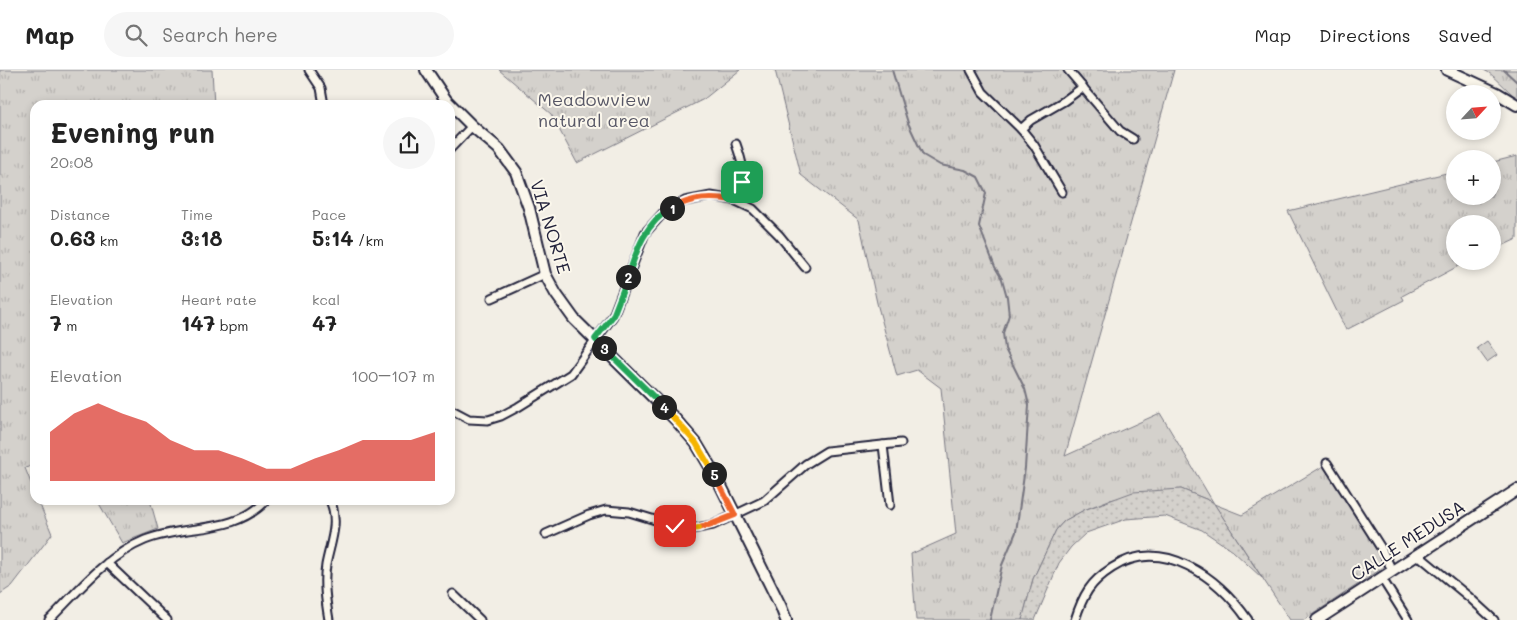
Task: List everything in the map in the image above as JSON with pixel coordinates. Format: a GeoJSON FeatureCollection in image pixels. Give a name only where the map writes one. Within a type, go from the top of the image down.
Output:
{"type":"FeatureCollection","features":[{"type":"Feature","properties":{"kind":"street"},"geometry":{"type":"LineString","coordinates":[[309,70],[320,88],[323,100]]}},
{"type":"Feature","properties":{"kind":"street","name":"VIA NORTE"},"geometry":{"type":"LineString","coordinates":[[426,70],[446,100]]}},
{"type":"Feature","properties":{"kind":"street"},"geometry":{"type":"LineString","coordinates":[[971,70],[979,87],[987,97],[1021,129],[1034,145],[1062,192]]}},
{"type":"Feature","properties":{"kind":"street"},"geometry":{"type":"LineString","coordinates":[[1068,70],[1120,131],[1133,138]]}},
{"type":"Feature","properties":{"kind":"street"},"geometry":{"type":"LineString","coordinates":[[1447,70],[1517,105]]}},
{"type":"Feature","properties":{"kind":"street"},"geometry":{"type":"LineString","coordinates":[[1021,129],[1031,120],[1064,101],[1083,87]]}},
{"type":"Feature","properties":{"kind":"street","name":"VIA NORTE"},"geometry":{"type":"LineString","coordinates":[[455,109],[500,149],[516,172],[529,208],[545,274],[556,294],[574,318],[676,419],[696,443],[718,480],[786,620]]}},
{"type":"Feature","properties":{"kind":"street"},"geometry":{"type":"LineString","coordinates":[[455,144],[472,126]]}},
{"type":"Feature","properties":{"kind":"street"},"geometry":{"type":"LineString","coordinates":[[734,200],[742,182],[743,165],[736,144]]}},
{"type":"Feature","properties":{"kind":"street"},"geometry":{"type":"LineString","coordinates":[[455,412],[469,419],[488,420],[501,416],[571,374],[613,316],[645,233],[663,213],[685,201],[711,196],[734,200],[753,210],[779,235],[805,267]]}},
{"type":"Feature","properties":{"kind":"street"},"geometry":{"type":"LineString","coordinates":[[492,298],[545,274]]}},
{"type":"Feature","properties":{"kind":"street"},"geometry":{"type":"LineString","coordinates":[[546,534],[589,515],[606,510],[629,512],[675,526],[692,529],[712,524],[764,501],[806,464],[827,452],[901,443]]}},
{"type":"Feature","properties":{"kind":"street"},"geometry":{"type":"LineString","coordinates":[[883,445],[890,505]]}},
{"type":"Feature","properties":{"kind":"street"},"geometry":{"type":"LineString","coordinates":[[1327,463],[1381,548],[1392,570]]}},
{"type":"Feature","properties":{"kind":"street","name":"CALLE MEDUSA"},"geometry":{"type":"LineString","coordinates":[[1317,620],[1517,490]]}},
{"type":"Feature","properties":{"kind":"street"},"geometry":{"type":"LineString","coordinates":[[49,620],[107,563],[125,549],[147,539],[175,532],[237,521],[249,515],[261,505]]}},
{"type":"Feature","properties":{"kind":"street"},"geometry":{"type":"LineString","coordinates":[[329,620],[325,593],[326,566],[333,541],[335,513],[332,505]]}},
{"type":"Feature","properties":{"kind":"street"},"geometry":{"type":"LineString","coordinates":[[1417,554],[1494,620]]}},
{"type":"Feature","properties":{"kind":"street"},"geometry":{"type":"LineString","coordinates":[[1075,620],[1084,595],[1094,581],[1119,563],[1135,557],[1150,555],[1182,562],[1201,574],[1224,590],[1236,602],[1248,620]]}},
{"type":"Feature","properties":{"kind":"street"},"geometry":{"type":"LineString","coordinates":[[107,563],[167,620]]}},
{"type":"Feature","properties":{"kind":"street"},"geometry":{"type":"LineString","coordinates":[[1381,577],[1408,620]]}},
{"type":"Feature","properties":{"kind":"street"},"geometry":{"type":"LineString","coordinates":[[453,594],[480,620]]}},
{"type":"Feature","properties":{"kind":"green space"},"geometry":{"type":"Polygon","coordinates":[[[0,70],[212,70],[214,100],[30,100],[30,466],[25,468],[30,480],[30,505],[40,505],[52,534],[12,586],[0,594],[0,70]]]}},
{"type":"Feature","properties":{"kind":"green space","name":"Meadowview natural area"},"geometry":{"type":"Polygon","coordinates":[[[499,70],[740,70],[704,99],[577,163],[551,114],[499,70]]]}},
{"type":"Feature","properties":{"kind":"green space"},"geometry":{"type":"Polygon","coordinates":[[[775,70],[1174,70],[1065,456],[1160,413],[1213,502],[1181,489],[1109,500],[1084,510],[1064,521],[1056,530],[1033,579],[1022,620],[916,620],[911,554],[956,534],[941,388],[917,370],[897,376],[877,303],[859,220],[801,175],[775,70]]]}},
{"type":"Feature","properties":{"kind":"green space"},"geometry":{"type":"Polygon","coordinates":[[[1484,70],[1517,70],[1517,98],[1492,75],[1484,70]]]}},
{"type":"Feature","properties":{"kind":"green space"},"geometry":{"type":"Polygon","coordinates":[[[1517,156],[1517,239],[1501,246],[1501,215],[1446,215],[1446,270],[1451,270],[1402,296],[1404,300],[1346,330],[1288,211],[1446,173],[1446,205],[1501,205],[1501,160],[1517,156]]]}},
{"type":"Feature","properties":{"kind":"green space"},"geometry":{"type":"Polygon","coordinates":[[[1487,341],[1497,355],[1487,362],[1477,348],[1487,341]]]}},
{"type":"Feature","properties":{"kind":"green space"},"geometry":{"type":"Polygon","coordinates":[[[1325,465],[1386,566],[1304,620],[1290,620],[1214,504],[1242,515],[1325,465]]]}},
{"type":"Feature","properties":{"kind":"green space"},"geometry":{"type":"Polygon","coordinates":[[[1181,489],[1213,502],[1262,578],[1233,551],[1202,530],[1165,516],[1126,519],[1086,533],[1071,547],[1059,563],[1035,620],[1022,620],[1033,579],[1056,530],[1064,521],[1084,510],[1133,492],[1181,489]]]}},
{"type":"Feature","properties":{"kind":"green space"},"geometry":{"type":"Polygon","coordinates":[[[100,505],[151,505],[158,529],[122,543],[100,505]]]}},
{"type":"Feature","properties":{"kind":"waterway"},"geometry":{"type":"LineString","coordinates":[[892,70],[908,123],[923,155],[940,165],[965,170],[978,177],[986,193],[979,226],[995,267],[1002,279],[1007,297],[1009,315],[1003,333],[1005,349],[1025,389],[1029,405],[1025,468],[1016,532],[1002,565],[990,620]]}},
{"type":"Feature","properties":{"kind":"waterway"},"geometry":{"type":"LineString","coordinates":[[1504,70],[1517,82]]}},
{"type":"Feature","properties":{"kind":"route"},"geometry":{"type":"LineString","coordinates":[[675,526],[692,529],[735,515],[718,480],[696,443],[676,419],[595,339],[613,316],[645,233],[663,213],[685,201],[711,196],[734,200],[742,182]]}}]}
